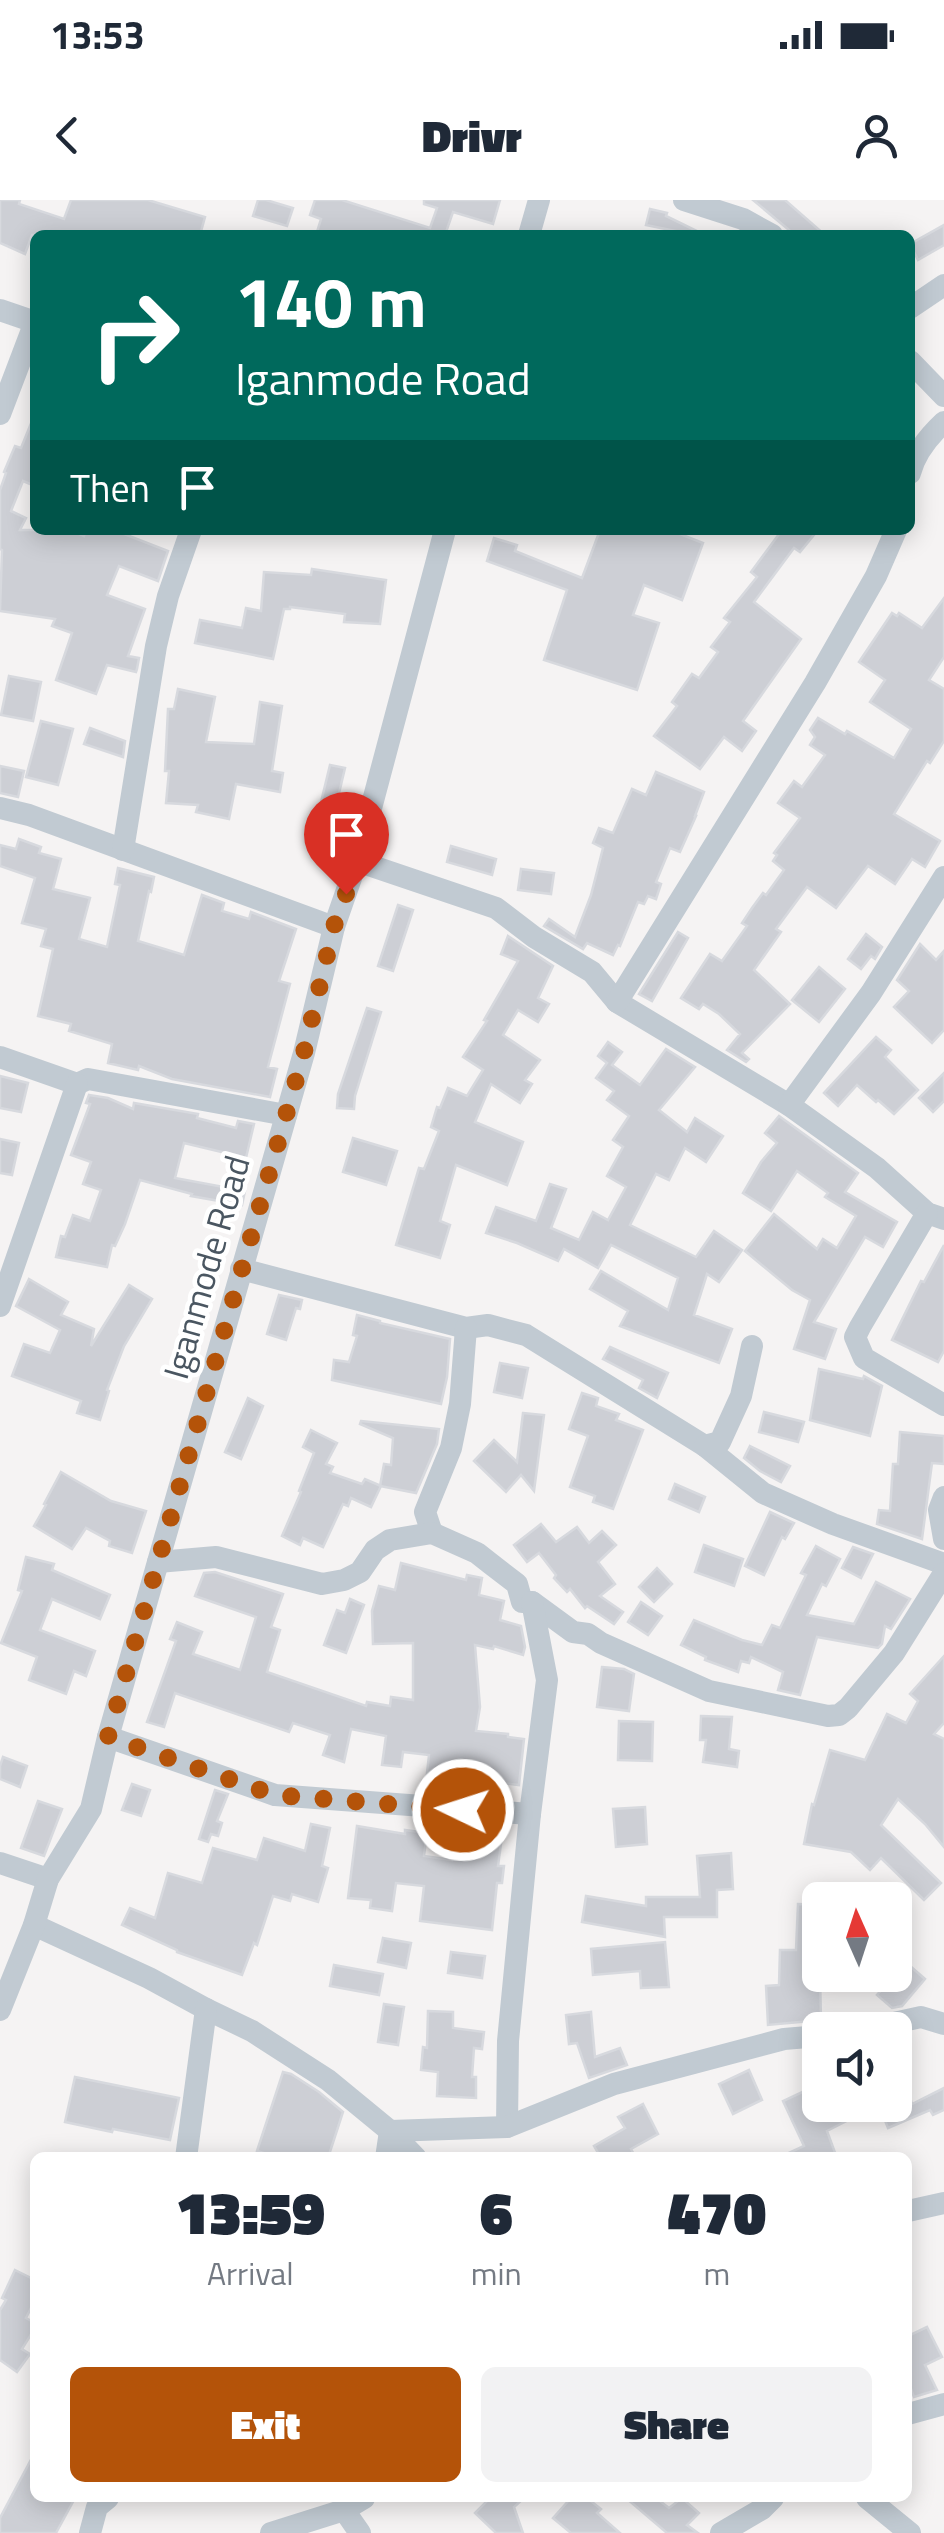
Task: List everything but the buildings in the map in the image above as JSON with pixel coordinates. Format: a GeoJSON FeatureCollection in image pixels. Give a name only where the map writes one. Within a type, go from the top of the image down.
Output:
{"type":"FeatureCollection","features":[{"type":"Feature","properties":{"kind":"street"},"geometry":{"type":"LineString","coordinates":[[530,230],[539,200]]}},
{"type":"Feature","properties":{"kind":"street"},"geometry":{"type":"LineString","coordinates":[[684,200],[743,219],[763,230]]}},
{"type":"Feature","properties":{"kind":"street"},"geometry":{"type":"LineString","coordinates":[[915,305],[944,285]]}},
{"type":"Feature","properties":{"kind":"street"},"geometry":{"type":"LineString","coordinates":[[0,310],[30,320]]}},
{"type":"Feature","properties":{"kind":"street"},"geometry":{"type":"LineString","coordinates":[[0,414],[30,335]]}},
{"type":"Feature","properties":{"kind":"street"},"geometry":{"type":"LineString","coordinates":[[915,366],[944,396]]}},
{"type":"Feature","properties":{"kind":"street"},"geometry":{"type":"LineString","coordinates":[[915,459],[944,422]]}},
{"type":"Feature","properties":{"kind":"street"},"geometry":{"type":"LineString","coordinates":[[123,850],[156,646],[188,535]]}},
{"type":"Feature","properties":{"kind":"street","name":"Iganmode Road"},"geometry":{"type":"LineString","coordinates":[[0,2010],[34,1926],[48,1879],[91,1809],[108,1737],[304,1052],[334,926],[357,860],[443,535]]}},
{"type":"Feature","properties":{"kind":"street"},"geometry":{"type":"LineString","coordinates":[[617,1002],[815,682],[876,576],[894,535]]}},
{"type":"Feature","properties":{"kind":"street"},"geometry":{"type":"LineString","coordinates":[[0,808],[29,815],[334,926]]}},
{"type":"Feature","properties":{"kind":"street"},"geometry":{"type":"LineString","coordinates":[[357,860],[496,908],[534,937],[592,972],[617,1002],[790,1105],[935,1216],[856,1337],[864,1358],[944,1405]]}},
{"type":"Feature","properties":{"kind":"street"},"geometry":{"type":"LineString","coordinates":[[790,1105],[871,992],[944,877]]}},
{"type":"Feature","properties":{"kind":"street"},"geometry":{"type":"LineString","coordinates":[[0,1057],[77,1084],[88,1079],[286,1115]]}},
{"type":"Feature","properties":{"kind":"street"},"geometry":{"type":"LineString","coordinates":[[0,1306],[77,1084]]}},
{"type":"Feature","properties":{"kind":"street"},"geometry":{"type":"LineString","coordinates":[[241,1270],[466,1328],[488,1326],[526,1335],[705,1446],[763,1493],[833,1524],[944,1564]]}},
{"type":"Feature","properties":{"kind":"street"},"geometry":{"type":"LineString","coordinates":[[432,1533],[425,1512],[451,1448],[460,1404],[466,1328]]}},
{"type":"Feature","properties":{"kind":"street"},"geometry":{"type":"LineString","coordinates":[[705,1446],[720,1442],[740,1396],[752,1346]]}},
{"type":"Feature","properties":{"kind":"street"},"geometry":{"type":"LineString","coordinates":[[944,1497],[939,1510],[944,1539]]}},
{"type":"Feature","properties":{"kind":"street"},"geometry":{"type":"LineString","coordinates":[[158,1562],[216,1557],[322,1584],[360,1572],[375,1550],[390,1540],[432,1533],[477,1553],[517,1584],[522,1602],[532,1602],[573,1632],[588,1634],[601,1644],[709,1691],[834,1716],[848,1708],[894,1652],[944,1574]]}},
{"type":"Feature","properties":{"kind":"street"},"geometry":{"type":"LineString","coordinates":[[507,2127],[508,2041],[547,1680],[532,1602]]}},
{"type":"Feature","properties":{"kind":"street"},"geometry":{"type":"LineString","coordinates":[[108,1737],[275,1795],[530,1814]]}},
{"type":"Feature","properties":{"kind":"street"},"geometry":{"type":"LineString","coordinates":[[0,1863],[48,1879]]}},
{"type":"Feature","properties":{"kind":"street"},"geometry":{"type":"LineString","coordinates":[[34,1926],[252,2030],[328,2080],[410,2152]]}},
{"type":"Feature","properties":{"kind":"street"},"geometry":{"type":"LineString","coordinates":[[187,2152],[206,2010]]}},
{"type":"Feature","properties":{"kind":"street"},"geometry":{"type":"LineString","coordinates":[[912,2019],[921,2017],[944,2024]]}},
{"type":"Feature","properties":{"kind":"street"},"geometry":{"type":"LineString","coordinates":[[390,2131],[507,2127],[614,2084],[802,2038]]}},
{"type":"Feature","properties":{"kind":"street"},"geometry":{"type":"LineString","coordinates":[[387,2152],[390,2131]]}},
{"type":"Feature","properties":{"kind":"street"},"geometry":{"type":"LineString","coordinates":[[912,2209],[944,2203]]}},
{"type":"Feature","properties":{"kind":"street"},"geometry":{"type":"LineString","coordinates":[[912,2413],[944,2404]]}},
{"type":"Feature","properties":{"kind":"street"},"geometry":{"type":"LineString","coordinates":[[90,2533],[97,2507],[103,2502]]}},
{"type":"Feature","properties":{"kind":"street"},"geometry":{"type":"LineString","coordinates":[[721,2533],[769,2502]]}},
{"type":"Feature","properties":{"kind":"street"},"geometry":{"type":"LineString","coordinates":[[872,2502],[910,2533]]}},
{"type":"Feature","properties":{"kind":"street"},"geometry":{"type":"LineString","coordinates":[[270,2533],[354,2504],[360,2533]]}},
{"type":"Feature","properties":{"kind":"route"},"geometry":{"type":"LineString","coordinates":[[346,894],[108,1737],[275,1795],[463,1810]]}}]}
